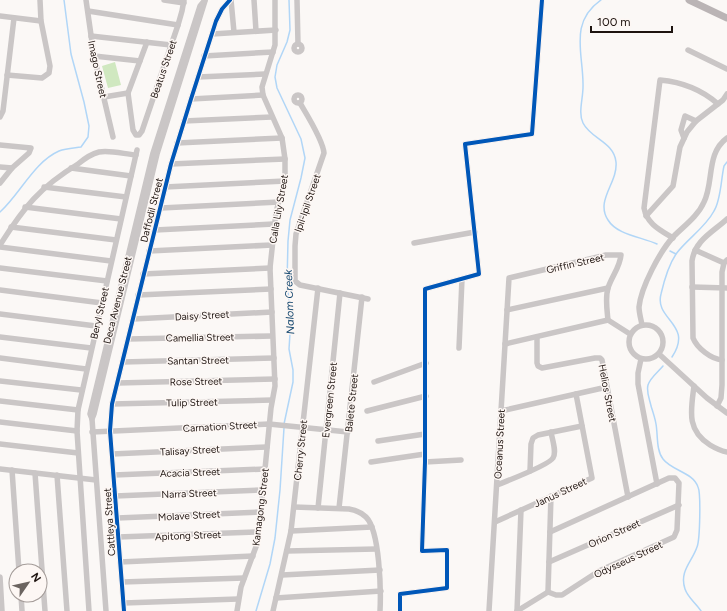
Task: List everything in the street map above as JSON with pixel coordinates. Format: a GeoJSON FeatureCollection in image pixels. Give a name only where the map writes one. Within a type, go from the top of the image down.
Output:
{"type":"FeatureCollection","features":[{"type":"Feature","properties":{"kind":"main road"},"geometry":{"type":"LineString","coordinates":[[689,0],[727,18]]}},
{"type":"Feature","properties":{"kind":"street"},"geometry":{"type":"LineString","coordinates":[[7,75],[42,78],[46,77],[49,73],[50,66],[40,0]]}},
{"type":"Feature","properties":{"kind":"street","name":"Imago Street"},"geometry":{"type":"LineString","coordinates":[[86,0],[94,56],[113,137]]}},
{"type":"Feature","properties":{"kind":"street"},"geometry":{"type":"LineString","coordinates":[[164,0],[184,1]]}},
{"type":"Feature","properties":{"kind":"street","name":"Deca Avenue Street"},"geometry":{"type":"LineString","coordinates":[[106,611],[92,419],[113,325],[158,141],[188,46],[205,0]]}},
{"type":"Feature","properties":{"kind":"street"},"geometry":{"type":"LineString","coordinates":[[231,0],[234,32]]}},
{"type":"Feature","properties":{"kind":"street","name":"Daffodil Street"},"geometry":{"type":"LineString","coordinates":[[110,431],[112,404],[171,164],[212,34],[219,15],[231,0]]}},
{"type":"Feature","properties":{"kind":"street"},"geometry":{"type":"LineString","coordinates":[[254,0],[256,31]]}},
{"type":"Feature","properties":{"kind":"street","name":"Calla Lily Street"},"geometry":{"type":"LineString","coordinates":[[269,424],[275,379],[270,268],[274,224],[285,181],[285,159],[282,138],[263,95],[262,87],[275,45],[275,0]]}},
{"type":"Feature","properties":{"kind":"street"},"geometry":{"type":"LineString","coordinates":[[297,0],[298,44]]}},
{"type":"Feature","properties":{"kind":"street"},"geometry":{"type":"LineString","coordinates":[[400,611],[400,594],[447,588],[447,550],[422,552],[426,396],[425,289],[479,274],[465,144],[532,134],[542,0]]}},
{"type":"Feature","properties":{"kind":"street","name":"Beatus Street"},"geometry":{"type":"LineString","coordinates":[[128,93],[132,130],[134,134],[138,135],[142,131],[178,24],[184,1]]}},
{"type":"Feature","properties":{"kind":"street"},"geometry":{"type":"LineString","coordinates":[[88,11],[178,24]]}},
{"type":"Feature","properties":{"kind":"street"},"geometry":{"type":"LineString","coordinates":[[0,16],[42,21]]}},
{"type":"Feature","properties":{"kind":"street"},"geometry":{"type":"LineString","coordinates":[[0,117],[3,112],[2,98],[7,75],[14,18]]}},
{"type":"Feature","properties":{"kind":"street"},"geometry":{"type":"LineString","coordinates":[[212,34],[276,30]]}},
{"type":"Feature","properties":{"kind":"street"},"geometry":{"type":"LineString","coordinates":[[91,36],[171,45]]}},
{"type":"Feature","properties":{"kind":"street"},"geometry":{"type":"LineString","coordinates":[[104,97],[128,93],[147,42]]}},
{"type":"Feature","properties":{"kind":"street"},"geometry":{"type":"LineString","coordinates":[[688,50],[727,69]]}},
{"type":"Feature","properties":{"kind":"street"},"geometry":{"type":"LineString","coordinates":[[204,56],[273,52]]}},
{"type":"Feature","properties":{"kind":"street"},"geometry":{"type":"LineString","coordinates":[[94,56],[140,62]]}},
{"type":"Feature","properties":{"kind":"street"},"geometry":{"type":"LineString","coordinates":[[198,77],[266,74]]}},
{"type":"Feature","properties":{"kind":"street"},"geometry":{"type":"LineString","coordinates":[[673,238],[655,227],[646,216],[644,202],[660,80],[686,85],[718,104]]}},
{"type":"Feature","properties":{"kind":"street"},"geometry":{"type":"LineString","coordinates":[[646,216],[674,185],[680,147],[684,138],[696,121],[718,104],[727,94]]}},
{"type":"Feature","properties":{"kind":"street"},"geometry":{"type":"LineString","coordinates":[[191,99],[263,95]]}},
{"type":"Feature","properties":{"kind":"street","name":"Ipil-Ipil Street"},"geometry":{"type":"LineString","coordinates":[[300,103],[324,149],[324,153],[296,234],[295,278],[298,284],[365,298]]}},
{"type":"Feature","properties":{"kind":"street"},"geometry":{"type":"LineString","coordinates":[[684,138],[681,130],[684,116],[696,121]]}},
{"type":"Feature","properties":{"kind":"street"},"geometry":{"type":"LineString","coordinates":[[184,121],[272,117]]}},
{"type":"Feature","properties":{"kind":"street"},"geometry":{"type":"LineString","coordinates":[[177,143],[282,138]]}},
{"type":"Feature","properties":{"kind":"street"},"geometry":{"type":"LineString","coordinates":[[642,325],[639,307],[642,293],[662,251],[702,207],[707,195],[715,152],[718,146],[727,138]]}},
{"type":"Feature","properties":{"kind":"street"},"geometry":{"type":"LineString","coordinates":[[0,145],[31,148],[27,155],[12,168],[0,183]]}},
{"type":"Feature","properties":{"kind":"street","name":"Beryl Street"},"geometry":{"type":"LineString","coordinates":[[70,168],[97,152],[136,153],[81,390],[78,410],[78,453],[89,611]]}},
{"type":"Feature","properties":{"kind":"street"},"geometry":{"type":"LineString","coordinates":[[171,164],[285,159]]}},
{"type":"Feature","properties":{"kind":"street"},"geometry":{"type":"LineString","coordinates":[[0,167],[12,168]]}},
{"type":"Feature","properties":{"kind":"street"},"geometry":{"type":"LineString","coordinates":[[111,261],[0,246],[25,207],[44,187],[70,168],[131,176]]}},
{"type":"Feature","properties":{"kind":"street"},"geometry":{"type":"LineString","coordinates":[[165,186],[285,181]]}},
{"type":"Feature","properties":{"kind":"street"},"geometry":{"type":"LineString","coordinates":[[44,187],[126,197]]}},
{"type":"Feature","properties":{"kind":"street"},"geometry":{"type":"LineString","coordinates":[[160,208],[279,202]]}},
{"type":"Feature","properties":{"kind":"street"},"geometry":{"type":"LineString","coordinates":[[25,207],[121,219]]}},
{"type":"Feature","properties":{"kind":"street"},"geometry":{"type":"LineString","coordinates":[[722,360],[710,356],[692,338],[692,261],[695,250],[704,237],[727,219]]}},
{"type":"Feature","properties":{"kind":"street"},"geometry":{"type":"LineString","coordinates":[[155,230],[274,224]]}},
{"type":"Feature","properties":{"kind":"street"},"geometry":{"type":"LineString","coordinates":[[11,227],[116,240]]}},
{"type":"Feature","properties":{"kind":"street"},"geometry":{"type":"LineString","coordinates":[[414,243],[474,232]]}},
{"type":"Feature","properties":{"kind":"street"},"geometry":{"type":"LineString","coordinates":[[149,251],[272,246]]}},
{"type":"Feature","properties":{"kind":"street"},"geometry":{"type":"LineString","coordinates":[[695,250],[726,261],[722,272],[725,288],[725,321],[722,360],[722,392],[718,406]]}},
{"type":"Feature","properties":{"kind":"street","name":"Griffin Street"},"geometry":{"type":"LineString","coordinates":[[509,278],[606,255],[621,255],[620,264],[608,288],[608,320]]}},
{"type":"Feature","properties":{"kind":"street"},"geometry":{"type":"LineString","coordinates":[[0,268],[107,281]]}},
{"type":"Feature","properties":{"kind":"street"},"geometry":{"type":"LineString","coordinates":[[143,274],[270,268]]}},
{"type":"Feature","properties":{"kind":"street","name":"Oceanus Street"},"geometry":{"type":"LineString","coordinates":[[488,611],[509,278]]}},
{"type":"Feature","properties":{"kind":"street"},"geometry":{"type":"LineString","coordinates":[[459,348],[462,279]]}},
{"type":"Feature","properties":{"kind":"street"},"geometry":{"type":"LineString","coordinates":[[692,287],[725,288]]}},
{"type":"Feature","properties":{"kind":"street","name":"Cherry Street"},"geometry":{"type":"LineString","coordinates":[[273,611],[291,531],[318,288]]}},
{"type":"Feature","properties":{"kind":"street"},"geometry":{"type":"LineString","coordinates":[[507,310],[608,288]]}},
{"type":"Feature","properties":{"kind":"street"},"geometry":{"type":"LineString","coordinates":[[138,295],[271,289]]}},
{"type":"Feature","properties":{"kind":"street"},"geometry":{"type":"LineString","coordinates":[[0,290],[102,303]]}},
{"type":"Feature","properties":{"kind":"street","name":"Evergreen Street"},"geometry":{"type":"LineString","coordinates":[[318,508],[340,293]]}},
{"type":"Feature","properties":{"kind":"street","name":"Balete Street"},"geometry":{"type":"LineString","coordinates":[[339,508],[365,298]]}},
{"type":"Feature","properties":{"kind":"street","name":"Daisy Street"},"geometry":{"type":"LineString","coordinates":[[133,319],[272,312]]}},
{"type":"Feature","properties":{"kind":"street"},"geometry":{"type":"LineString","coordinates":[[0,314],[96,326]]}},
{"type":"Feature","properties":{"kind":"street"},"geometry":{"type":"LineString","coordinates":[[505,344],[608,320],[630,334]]}},
{"type":"Feature","properties":{"kind":"street"},"geometry":{"type":"LineString","coordinates":[[642,325],[652,326],[661,334],[663,344],[659,354],[653,359],[641,359],[630,351],[628,340],[630,334],[635,328],[642,325]]}},
{"type":"Feature","properties":{"kind":"street","name":"Camellia Street"},"geometry":{"type":"LineString","coordinates":[[128,339],[272,336]]}},
{"type":"Feature","properties":{"kind":"street"},"geometry":{"type":"LineString","coordinates":[[0,337],[91,348]]}},
{"type":"Feature","properties":{"kind":"street","name":"Helios Street"},"geometry":{"type":"LineString","coordinates":[[537,337],[537,363],[540,368],[598,358],[600,358],[603,363],[628,497]]}},
{"type":"Feature","properties":{"kind":"street"},"geometry":{"type":"LineString","coordinates":[[659,354],[694,386],[727,413]]}},
{"type":"Feature","properties":{"kind":"street"},"geometry":{"type":"LineString","coordinates":[[0,358],[86,369]]}},
{"type":"Feature","properties":{"kind":"street","name":"Santan Street"},"geometry":{"type":"LineString","coordinates":[[123,362],[274,358]]}},
{"type":"Feature","properties":{"kind":"street"},"geometry":{"type":"LineString","coordinates":[[641,359],[638,373],[638,384],[657,484]]}},
{"type":"Feature","properties":{"kind":"street"},"geometry":{"type":"LineString","coordinates":[[374,382],[426,363]]}},
{"type":"Feature","properties":{"kind":"street","name":"Rose Street"},"geometry":{"type":"LineString","coordinates":[[118,383],[275,379]]}},
{"type":"Feature","properties":{"kind":"street"},"geometry":{"type":"LineString","coordinates":[[0,381],[81,390]]}},
{"type":"Feature","properties":{"kind":"street"},"geometry":{"type":"LineString","coordinates":[[694,386],[692,414],[693,427],[696,433],[706,443],[714,448],[727,452]]}},
{"type":"Feature","properties":{"kind":"street"},"geometry":{"type":"LineString","coordinates":[[501,411],[607,387]]}},
{"type":"Feature","properties":{"kind":"street","name":"Janus Street"},"geometry":{"type":"LineString","coordinates":[[494,522],[592,478],[576,394]]}},
{"type":"Feature","properties":{"kind":"street"},"geometry":{"type":"LineString","coordinates":[[367,411],[426,396]]}},
{"type":"Feature","properties":{"kind":"street","name":"Tulip Street"},"geometry":{"type":"LineString","coordinates":[[112,404],[272,400]]}},
{"type":"Feature","properties":{"kind":"street"},"geometry":{"type":"LineString","coordinates":[[0,401],[78,410]]}},
{"type":"Feature","properties":{"kind":"street"},"geometry":{"type":"LineString","coordinates":[[0,422],[77,431]]}},
{"type":"Feature","properties":{"kind":"street","name":"Kamagong Street"},"geometry":{"type":"LineString","coordinates":[[237,611],[238,599],[244,578],[253,556],[258,532],[269,424]]}},
{"type":"Feature","properties":{"kind":"street","name":"Carnation Street"},"geometry":{"type":"LineString","coordinates":[[92,432],[281,424],[348,432]]}},
{"type":"Feature","properties":{"kind":"street"},"geometry":{"type":"LineString","coordinates":[[530,471],[531,441],[535,437],[551,432],[582,426]]}},
{"type":"Feature","properties":{"kind":"street","name":"Cattleya Street"},"geometry":{"type":"LineString","coordinates":[[110,431],[124,611]]}},
{"type":"Feature","properties":{"kind":"street"},"geometry":{"type":"LineString","coordinates":[[497,485],[553,459],[554,454],[551,432]]}},
{"type":"Feature","properties":{"kind":"street"},"geometry":{"type":"LineString","coordinates":[[378,441],[425,434]]}},
{"type":"Feature","properties":{"kind":"street"},"geometry":{"type":"LineString","coordinates":[[0,444],[78,453]]}},
{"type":"Feature","properties":{"kind":"street","name":"Talisay Street"},"geometry":{"type":"LineString","coordinates":[[112,454],[267,447]]}},
{"type":"Feature","properties":{"kind":"street"},"geometry":{"type":"LineString","coordinates":[[371,462],[425,454]]}},
{"type":"Feature","properties":{"kind":"street"},"geometry":{"type":"LineString","coordinates":[[425,462],[461,460]]}},
{"type":"Feature","properties":{"kind":"street","name":"Acacia Street"},"geometry":{"type":"LineString","coordinates":[[114,475],[265,468]]}},
{"type":"Feature","properties":{"kind":"street"},"geometry":{"type":"LineString","coordinates":[[0,469],[96,480]]}},
{"type":"Feature","properties":{"kind":"street"},"geometry":{"type":"LineString","coordinates":[[12,470],[19,563]]}},
{"type":"Feature","properties":{"kind":"street"},"geometry":{"type":"LineString","coordinates":[[35,473],[45,611]]}},
{"type":"Feature","properties":{"kind":"street"},"geometry":{"type":"LineString","coordinates":[[57,475],[67,611]]}},
{"type":"Feature","properties":{"kind":"street"},"geometry":{"type":"LineString","coordinates":[[550,532],[669,478],[675,478],[679,483],[679,505]]}},
{"type":"Feature","properties":{"kind":"street","name":"Narra Street"},"geometry":{"type":"LineString","coordinates":[[115,496],[263,490]]}},
{"type":"Feature","properties":{"kind":"street"},"geometry":{"type":"LineString","coordinates":[[517,611],[548,592],[551,496]]}},
{"type":"Feature","properties":{"kind":"street","name":"Odysseus Street"},"geometry":{"type":"LineString","coordinates":[[548,592],[556,595],[562,595],[599,571],[672,538],[676,535],[679,505]]}},
{"type":"Feature","properties":{"kind":"street","name":"Orion Street"},"geometry":{"type":"LineString","coordinates":[[549,562],[679,505]]}},
{"type":"Feature","properties":{"kind":"street"},"geometry":{"type":"LineString","coordinates":[[294,507],[339,508],[355,510],[366,517],[372,527],[380,570],[380,611]]}},
{"type":"Feature","properties":{"kind":"street"},"geometry":{"type":"LineString","coordinates":[[517,611],[521,510]]}},
{"type":"Feature","properties":{"kind":"street","name":"Molave Street"},"geometry":{"type":"LineString","coordinates":[[117,518],[260,512]]}},
{"type":"Feature","properties":{"kind":"street"},"geometry":{"type":"LineString","coordinates":[[291,531],[372,527]]}},
{"type":"Feature","properties":{"kind":"street","name":"Apitong Street"},"geometry":{"type":"LineString","coordinates":[[118,537],[258,532]]}},
{"type":"Feature","properties":{"kind":"street"},"geometry":{"type":"LineString","coordinates":[[287,551],[376,549]]}},
{"type":"Feature","properties":{"kind":"street"},"geometry":{"type":"LineString","coordinates":[[120,562],[253,556]]}},
{"type":"Feature","properties":{"kind":"street"},"geometry":{"type":"LineString","coordinates":[[282,574],[380,570]]}},
{"type":"Feature","properties":{"kind":"street"},"geometry":{"type":"LineString","coordinates":[[0,577],[2,611]]}},
{"type":"Feature","properties":{"kind":"street"},"geometry":{"type":"LineString","coordinates":[[122,582],[244,578]]}},
{"type":"Feature","properties":{"kind":"street"},"geometry":{"type":"LineString","coordinates":[[276,598],[381,591]]}},
{"type":"Feature","properties":{"kind":"street"},"geometry":{"type":"LineString","coordinates":[[124,603],[238,599]]}},
{"type":"Feature","properties":{"kind":"green space"},"geometry":{"type":"Polygon","coordinates":[[[115,62],[121,85],[108,88],[102,66],[115,62]]]}},
{"type":"Feature","properties":{"kind":"waterway"},"geometry":{"type":"LineString","coordinates":[[0,212],[35,170],[50,156],[59,151],[81,147],[88,137],[89,126],[71,54],[64,0]]}},
{"type":"Feature","properties":{"kind":"waterway","name":"Nalom Creek"},"geometry":{"type":"LineString","coordinates":[[284,424],[293,382],[293,370],[289,349],[291,318],[287,283],[288,241],[290,220],[305,158],[301,139],[277,88],[275,77],[277,65],[287,42],[290,30],[289,0]]}},
{"type":"Feature","properties":{"kind":"waterway"},"geometry":{"type":"LineString","coordinates":[[601,0],[591,9],[584,19],[581,29],[580,51],[583,75],[581,115],[583,123],[591,133],[607,145],[614,155],[616,162],[616,170],[605,198],[604,205],[608,220],[617,229],[657,244]]}},
{"type":"Feature","properties":{"kind":"waterway"},"geometry":{"type":"LineString","coordinates":[[672,357],[678,346],[679,337],[676,329],[667,317],[660,303],[663,284],[676,254],[706,223],[714,211],[719,195],[724,166],[727,162]]}},
{"type":"Feature","properties":{"kind":"waterway"},"geometry":{"type":"LineString","coordinates":[[670,251],[676,254]]}},
{"type":"Feature","properties":{"kind":"waterway"},"geometry":{"type":"LineString","coordinates":[[663,366],[649,382],[648,393],[656,422],[658,447],[663,459],[692,478],[699,491],[700,507],[698,543],[685,572],[684,583],[688,595],[701,611]]}},
{"type":"Feature","properties":{"kind":"waterway","name":"Nalom Creek"},"geometry":{"type":"LineString","coordinates":[[256,611],[270,564],[275,538],[284,428]]}},
{"type":"Feature","properties":{"kind":"cycle path"},"geometry":{"type":"LineString","coordinates":[[124,611],[110,431],[112,404],[171,164],[216,21],[222,9],[230,0]]}},
{"type":"Feature","properties":{"kind":"cycle path"},"geometry":{"type":"LineString","coordinates":[[400,611],[400,594],[447,588],[447,550],[422,551],[425,462],[425,289],[479,274],[465,144],[532,134],[542,0]]}}]}
